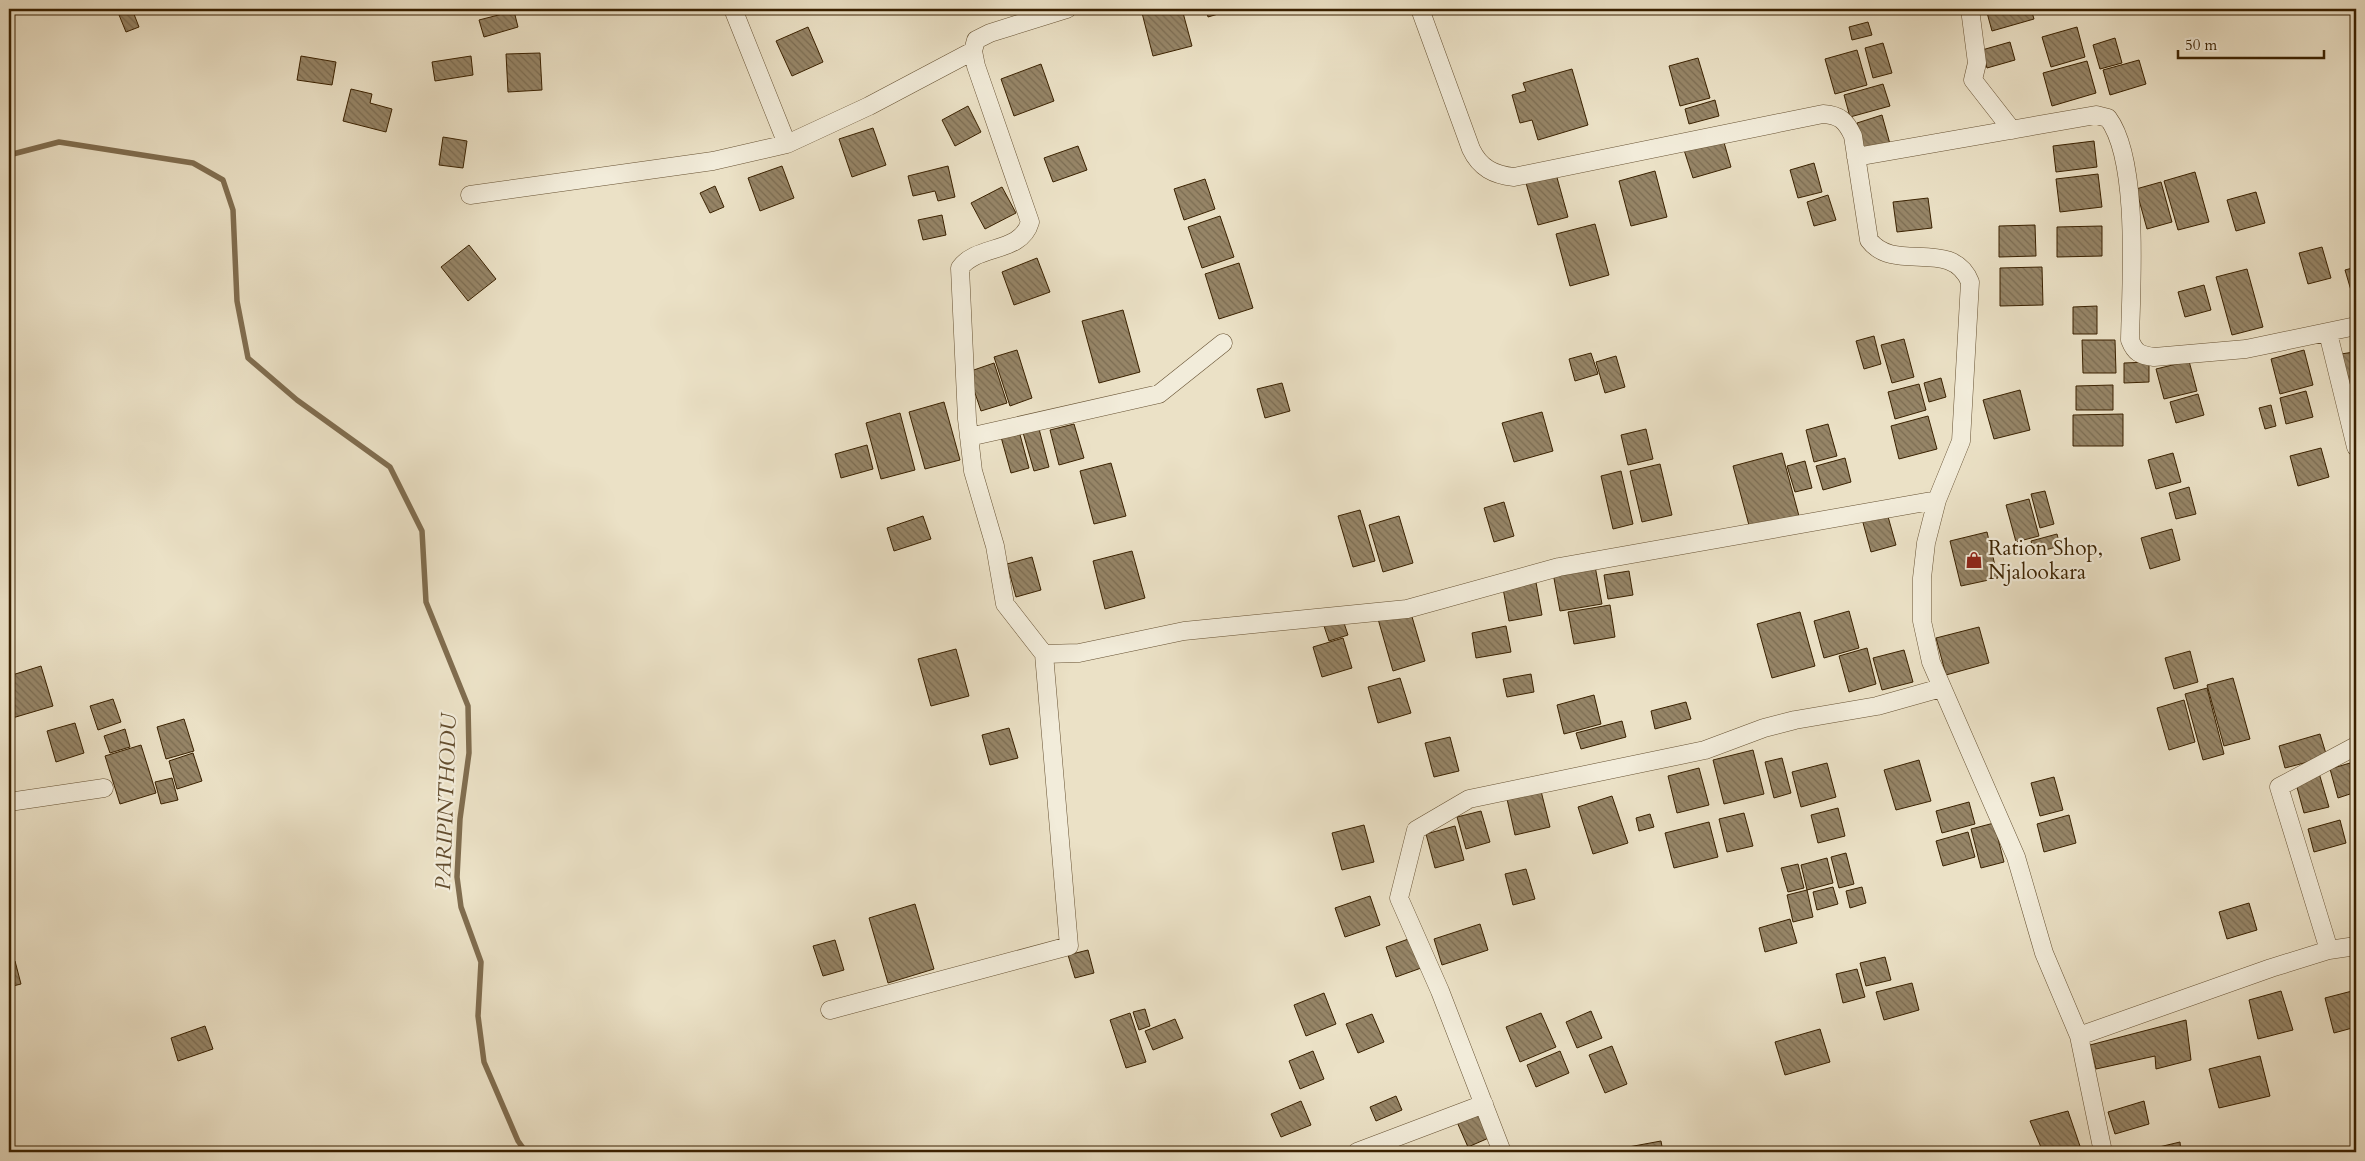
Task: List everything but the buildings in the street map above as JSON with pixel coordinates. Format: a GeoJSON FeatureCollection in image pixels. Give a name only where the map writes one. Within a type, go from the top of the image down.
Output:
{"type":"FeatureCollection","features":[{"type":"Feature","properties":{"kind":"street"},"geometry":{"type":"LineString","coordinates":[[734,9],[787,144]]}},
{"type":"Feature","properties":{"kind":"street"},"geometry":{"type":"LineString","coordinates":[[830,1010],[1069,946],[1044,654],[1005,604],[995,546],[973,471],[969,437],[960,268],[973,255],[1020,239],[1028,229],[1030,222],[976,66],[973,51],[976,40],[990,33],[1067,9]]}},
{"type":"Feature","properties":{"kind":"street"},"geometry":{"type":"LineString","coordinates":[[1420,9],[1471,149],[1476,159],[1492,172],[1514,177],[1823,114],[1834,114],[1846,122],[1853,136],[1869,240],[1875,248],[1887,254],[1952,260],[1965,269],[1970,282],[1961,441],[1937,500],[1926,543],[1922,578],[1922,621],[1931,662],[2016,857],[2044,953],[2078,1036],[2103,1152]]}},
{"type":"Feature","properties":{"kind":"street"},"geometry":{"type":"LineString","coordinates":[[1970,9],[1977,63],[1972,80],[2012,130]]}},
{"type":"Feature","properties":{"kind":"street"},"geometry":{"type":"LineString","coordinates":[[470,195],[713,161],[787,144],[869,106],[973,51]]}},
{"type":"Feature","properties":{"kind":"street"},"geometry":{"type":"LineString","coordinates":[[1856,157],[2096,115],[2108,118],[2114,126],[2125,167],[2132,228],[2130,340],[2133,350],[2140,355],[2154,357],[2246,349],[2356,326]]}},
{"type":"Feature","properties":{"kind":"street"},"geometry":{"type":"LineString","coordinates":[[2328,333],[2356,447]]}},
{"type":"Feature","properties":{"kind":"street"},"geometry":{"type":"LineString","coordinates":[[969,437],[1159,394],[1223,343]]}},
{"type":"Feature","properties":{"kind":"street"},"geometry":{"type":"LineString","coordinates":[[1044,654],[1080,653],[1184,631],[1407,609],[1559,567],[1937,500]]}},
{"type":"Feature","properties":{"kind":"street"},"geometry":{"type":"LineString","coordinates":[[1502,1152],[1440,991],[1399,898],[1416,830],[1469,799],[1705,750],[1764,728],[1795,720],[1877,706],[1941,688]]}},
{"type":"Feature","properties":{"kind":"street"},"geometry":{"type":"LineString","coordinates":[[2329,950],[2279,787],[2356,746]]}},
{"type":"Feature","properties":{"kind":"street"},"geometry":{"type":"LineString","coordinates":[[9,802],[104,788]]}},
{"type":"Feature","properties":{"kind":"street"},"geometry":{"type":"LineString","coordinates":[[2078,1036],[2271,968],[2329,950],[2356,946]]}},
{"type":"Feature","properties":{"kind":"street"},"geometry":{"type":"LineString","coordinates":[[1357,1152],[1484,1104]]}},
{"type":"Feature","properties":{"kind":"waterway","name":"PARIPINTHODU"},"geometry":{"type":"LineString","coordinates":[[9,155],[59,142],[193,163],[223,180],[233,210],[237,301],[248,358],[297,400],[390,467],[422,531],[426,602],[468,706],[469,753],[460,819],[457,877],[461,907],[481,962],[478,1016],[484,1062],[518,1141],[526,1152]]}},
{"type":"Feature","properties":{"kind":"place","name":"Ration Shop, Njalookara"},"geometry":{"type":"Point","coordinates":[1974,560]}}]}
